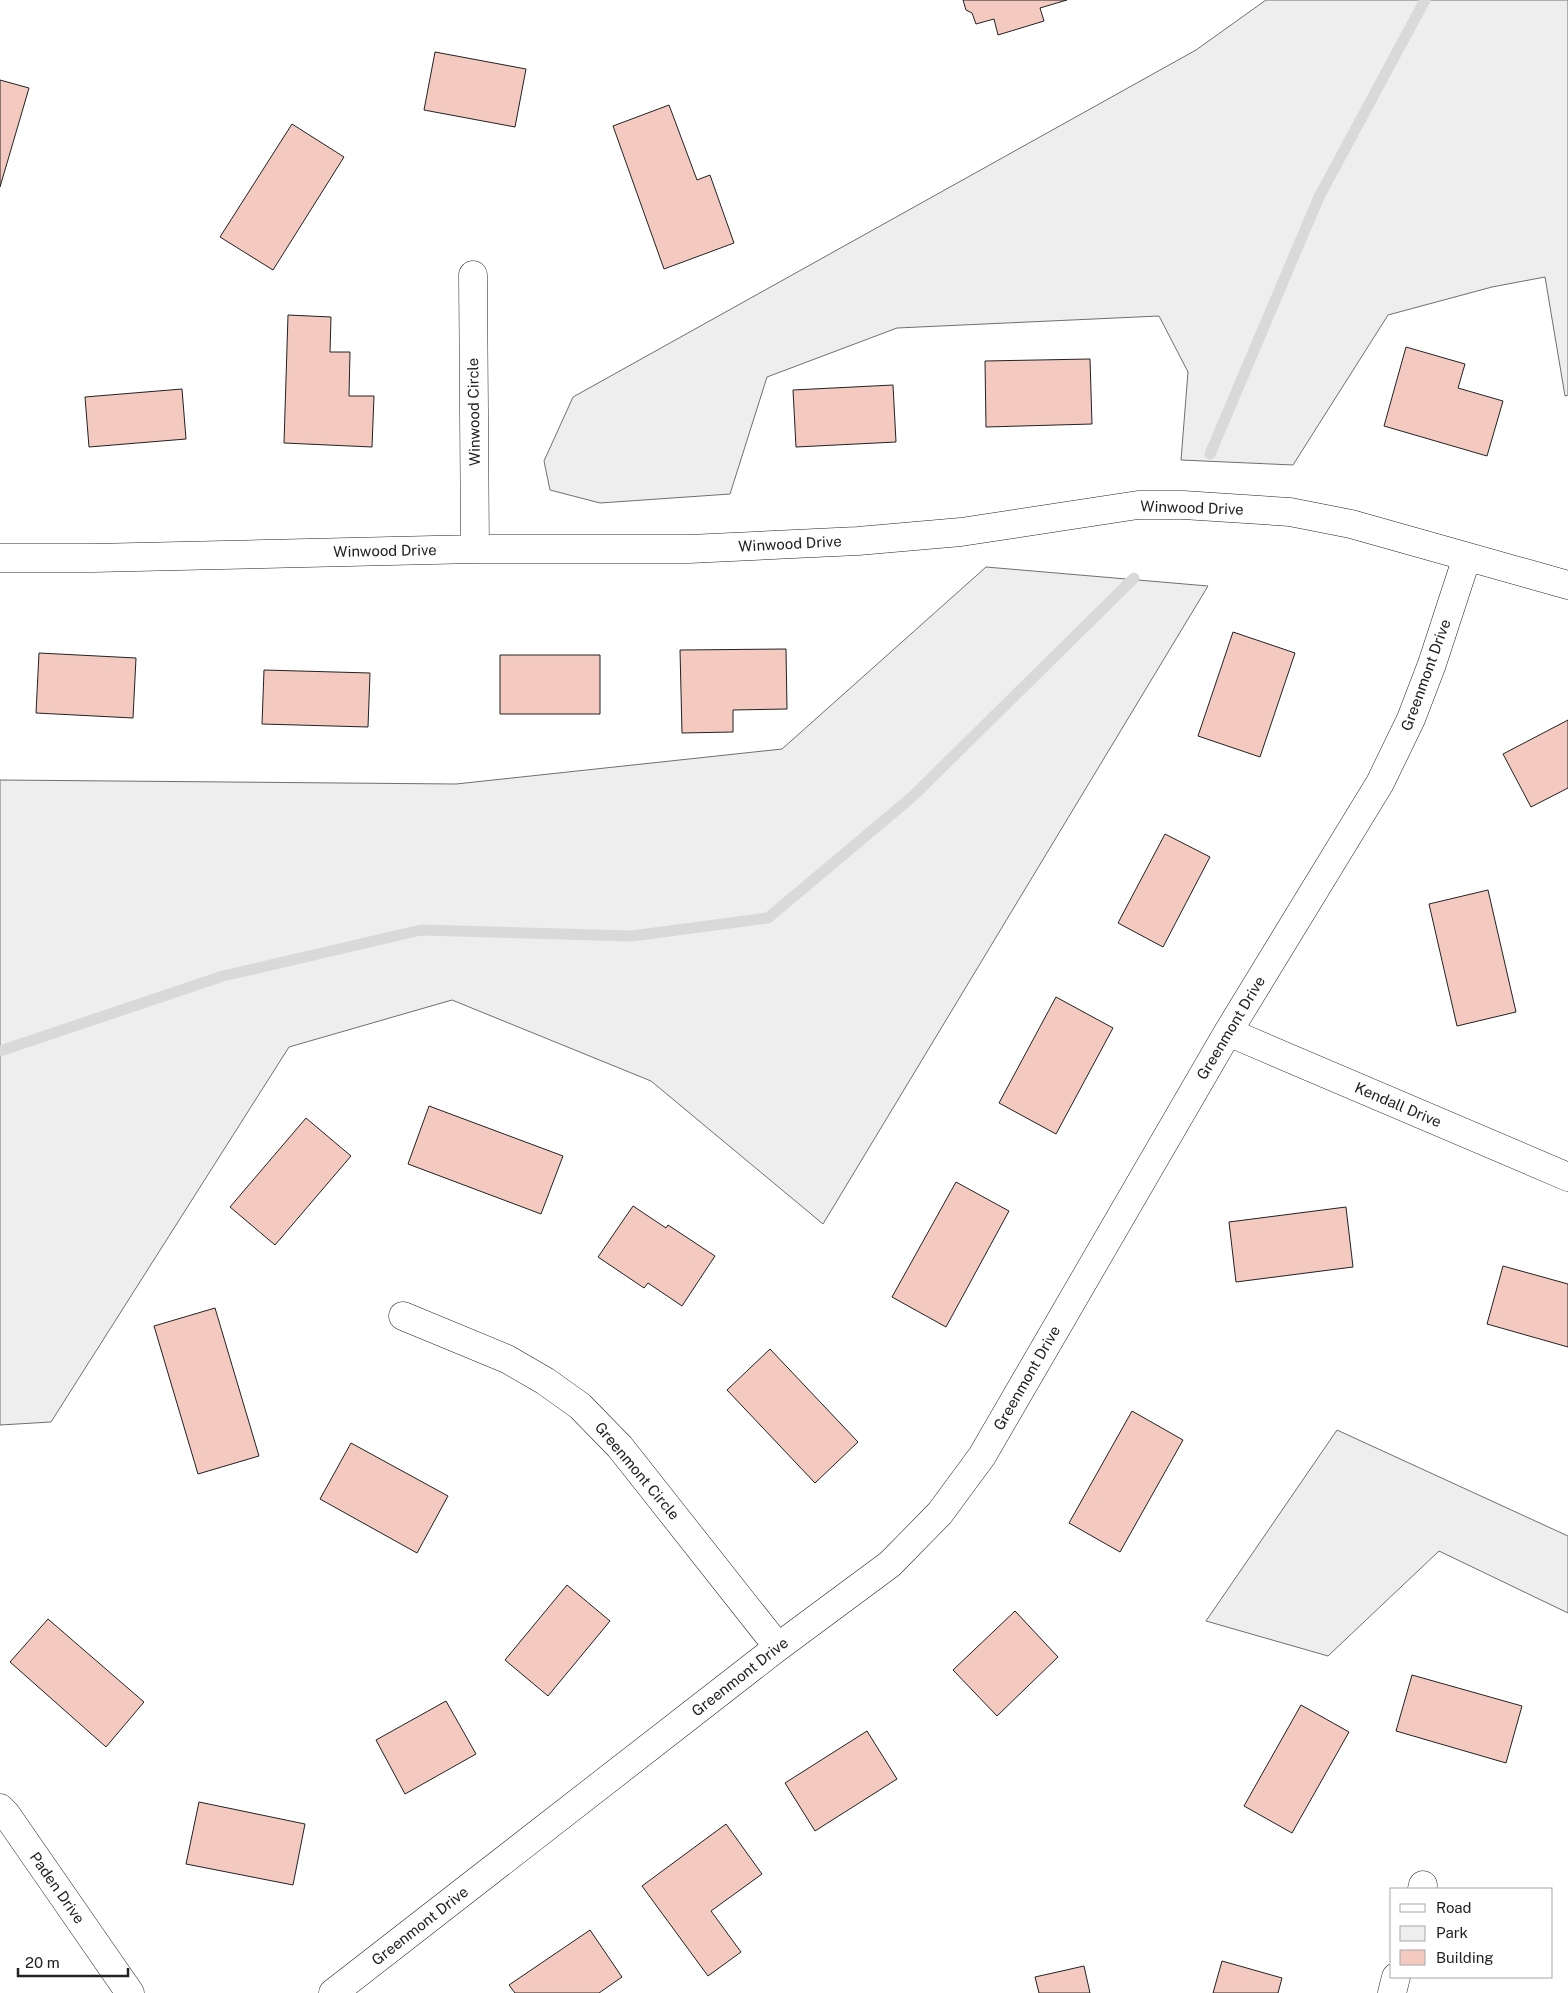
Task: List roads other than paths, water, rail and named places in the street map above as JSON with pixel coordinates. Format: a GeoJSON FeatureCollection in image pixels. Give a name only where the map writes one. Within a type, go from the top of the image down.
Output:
{"type":"FeatureCollection","features":[{"type":"Feature","properties":{"kind":"street","name":"Winwood Circle"},"geometry":{"type":"LineString","coordinates":[[473,275],[476,549]]}},
{"type":"Feature","properties":{"kind":"street","name":"Winwood Drive"},"geometry":{"type":"LineString","coordinates":[[0,558],[93,558],[476,549],[689,549],[858,540],[961,532],[1138,505],[1174,505],[1290,512],[1351,524],[1568,585]]}},
{"type":"Feature","properties":{"kind":"street","name":"Greenmont Drive"},"geometry":{"type":"LineString","coordinates":[[333,1993],[778,1647],[890,1564],[940,1513],[982,1456],[1228,1032],[1380,783],[1415,710],[1467,557]]}},
{"type":"Feature","properties":{"kind":"street","name":"Kendall Drive"},"geometry":{"type":"LineString","coordinates":[[1228,1032],[1568,1177]]}},
{"type":"Feature","properties":{"kind":"street","name":"Greenmont Circle"},"geometry":{"type":"LineString","coordinates":[[403,1316],[507,1359],[545,1381],[580,1406],[620,1447],[778,1647]]}},
{"type":"Feature","properties":{"kind":"street","name":"Paden Drive"},"geometry":{"type":"LineString","coordinates":[[0,1808],[130,1993]]}},
{"type":"Feature","properties":{"kind":"street"},"geometry":{"type":"LineString","coordinates":[[1392,1993],[1396,1978]]}},
{"type":"Feature","properties":{"kind":"waterway"},"geometry":{"type":"LineString","coordinates":[[1210,454],[1319,197],[1425,0]]}},
{"type":"Feature","properties":{"kind":"waterway"},"geometry":{"type":"LineString","coordinates":[[0,1051],[223,976],[421,930],[632,936],[768,918],[912,797],[1134,578]]}}]}
